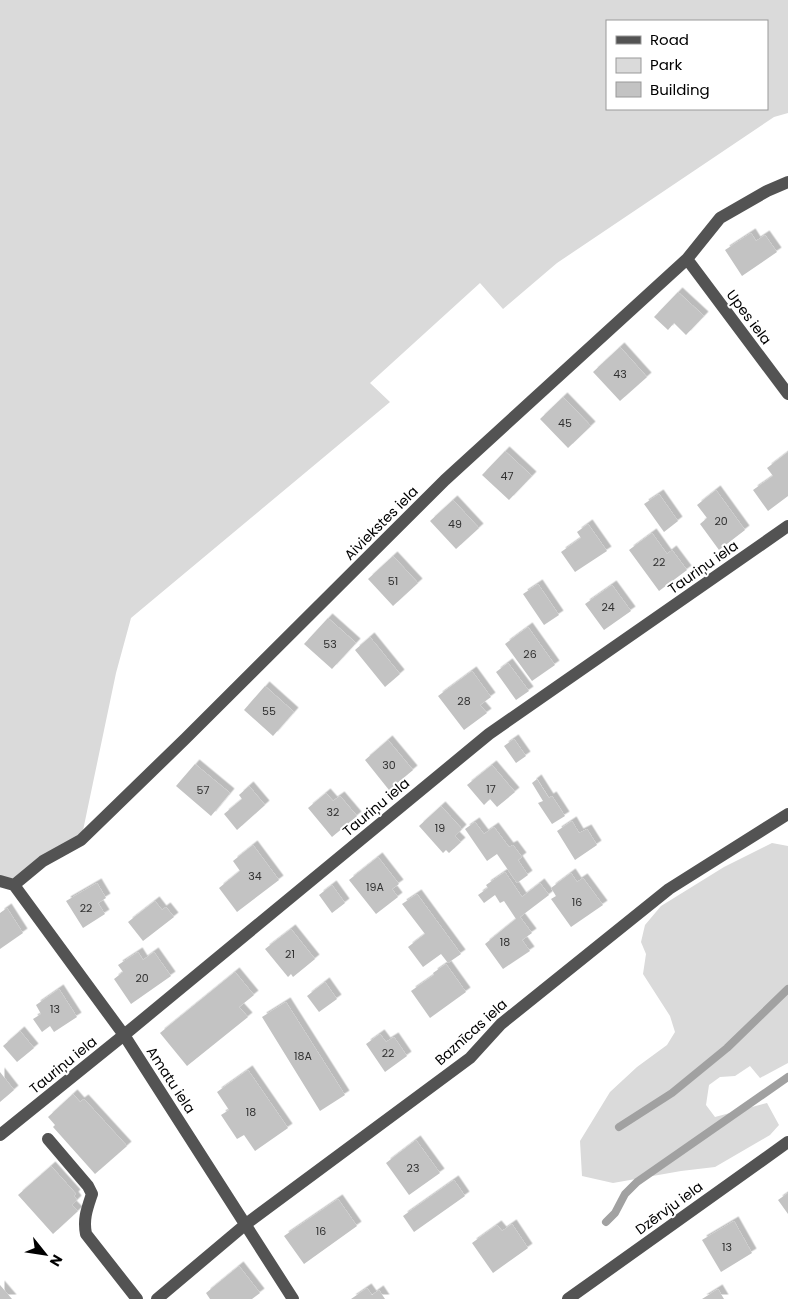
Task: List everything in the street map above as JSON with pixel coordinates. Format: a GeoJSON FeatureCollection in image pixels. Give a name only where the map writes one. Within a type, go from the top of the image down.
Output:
{"type":"FeatureCollection","features":[{"type":"Feature","properties":{"kind":"street","name":"Aiviekstes iela"},"geometry":{"type":"LineString","coordinates":[[14,885],[43,861],[81,840],[445,480],[687,259],[720,218],[767,191],[788,182]]}},
{"type":"Feature","properties":{"kind":"street","name":"Upes iela"},"geometry":{"type":"LineString","coordinates":[[687,259],[788,394]]}},
{"type":"Feature","properties":{"kind":"street","name":"Tauriņu iela"},"geometry":{"type":"LineString","coordinates":[[0,1135],[489,734],[788,526]]}},
{"type":"Feature","properties":{"kind":"street","name":"Baznīcas iela"},"geometry":{"type":"LineString","coordinates":[[157,1299],[246,1224],[470,1058],[501,1024],[668,890],[788,814]]}},
{"type":"Feature","properties":{"kind":"street"},"geometry":{"type":"LineString","coordinates":[[0,881],[14,885]]}},
{"type":"Feature","properties":{"kind":"street","name":"Amatu iela"},"geometry":{"type":"LineString","coordinates":[[14,885],[124,1035],[293,1299]]}},
{"type":"Feature","properties":{"kind":"street"},"geometry":{"type":"LineString","coordinates":[[48,1139],[88,1186],[92,1194],[85,1211],[84,1223],[86,1234],[137,1299]]}},
{"type":"Feature","properties":{"kind":"street","name":"Dzērvju iela"},"geometry":{"type":"LineString","coordinates":[[568,1299],[788,1142]]}},
{"type":"Feature","properties":{"kind":"green space"},"geometry":{"type":"Polygon","coordinates":[[[0,0],[788,0],[788,113],[774,117],[557,263],[503,309],[480,283],[370,383],[390,402],[131,618],[116,673],[81,840],[14,885],[0,881],[0,0]]]}},
{"type":"Feature","properties":{"kind":"green space"},"geometry":{"type":"Polygon","coordinates":[[[772,843],[788,846],[788,1063],[760,1078],[750,1066],[735,1076],[720,1077],[709,1085],[706,1105],[715,1117],[767,1103],[779,1125],[770,1135],[715,1167],[613,1183],[582,1176],[580,1141],[610,1092],[637,1067],[667,1045],[675,1032],[670,1016],[643,974],[646,954],[641,942],[645,925],[661,906],[724,867],[772,843]]]}},
{"type":"Feature","properties":{"kind":"building"},"geometry":{"type":"Polygon","coordinates":[[[751,233],[756,241],[765,235],[777,252],[742,276],[725,250],[751,233]]]}},
{"type":"Feature","properties":{"kind":"building"},"geometry":{"type":"Polygon","coordinates":[[[678,292],[704,316],[686,335],[674,323],[668,330],[654,317],[678,292]]]}},
{"type":"Feature","properties":{"kind":"building"},"geometry":{"type":"Polygon","coordinates":[[[620,347],[647,377],[620,401],[593,372],[620,347]]]}},
{"type":"Feature","properties":{"kind":"building"},"geometry":{"type":"Polygon","coordinates":[[[563,397],[591,426],[568,448],[540,419],[563,397]]]}},
{"type":"Feature","properties":{"kind":"building"},"geometry":{"type":"Polygon","coordinates":[[[505,451],[532,476],[509,500],[482,475],[505,451]]]}},
{"type":"Feature","properties":{"kind":"building"},"geometry":{"type":"Polygon","coordinates":[[[788,452],[788,496],[768,511],[753,490],[773,476],[767,468],[788,452]]]}},
{"type":"Feature","properties":{"kind":"building"},"geometry":{"type":"Polygon","coordinates":[[[716,490],[745,530],[719,550],[700,524],[707,518],[697,505],[716,490]]]}},
{"type":"Feature","properties":{"kind":"building"},"geometry":{"type":"Polygon","coordinates":[[[659,494],[678,521],[664,532],[644,504],[659,494]]]}},
{"type":"Feature","properties":{"kind":"building"},"geometry":{"type":"Polygon","coordinates":[[[453,500],[479,528],[456,549],[430,521],[453,500]]]}},
{"type":"Feature","properties":{"kind":"building"},"geometry":{"type":"Polygon","coordinates":[[[588,524],[607,551],[575,572],[561,552],[581,538],[577,532],[588,524]]]}},
{"type":"Feature","properties":{"kind":"building"},"geometry":{"type":"Polygon","coordinates":[[[652,533],[667,554],[672,550],[687,570],[659,591],[629,550],[652,533]]]}},
{"type":"Feature","properties":{"kind":"building"},"geometry":{"type":"Polygon","coordinates":[[[393,556],[418,583],[393,606],[368,579],[393,556]]]}},
{"type":"Feature","properties":{"kind":"building"},"geometry":{"type":"Polygon","coordinates":[[[538,584],[559,615],[544,625],[523,594],[538,584]]]}},
{"type":"Feature","properties":{"kind":"building"},"geometry":{"type":"Polygon","coordinates":[[[612,585],[631,611],[604,630],[585,604],[612,585]]]}},
{"type":"Feature","properties":{"kind":"building"},"geometry":{"type":"Polygon","coordinates":[[[328,618],[356,643],[332,669],[304,644],[328,618]]]}},
{"type":"Feature","properties":{"kind":"building"},"geometry":{"type":"Polygon","coordinates":[[[528,627],[555,665],[532,681],[505,644],[528,627]]]}},
{"type":"Feature","properties":{"kind":"building"},"geometry":{"type":"Polygon","coordinates":[[[370,637],[400,674],[385,687],[355,650],[370,637]]]}},
{"type":"Feature","properties":{"kind":"building"},"geometry":{"type":"Polygon","coordinates":[[[508,663],[529,691],[516,700],[496,672],[508,663]]]}},
{"type":"Feature","properties":{"kind":"building"},"geometry":{"type":"Polygon","coordinates":[[[472,671],[491,697],[480,705],[487,713],[464,730],[438,696],[472,671]]]}},
{"type":"Feature","properties":{"kind":"building"},"geometry":{"type":"Polygon","coordinates":[[[265,686],[294,712],[273,736],[244,710],[265,686]]]}},
{"type":"Feature","properties":{"kind":"building"},"geometry":{"type":"Polygon","coordinates":[[[514,739],[526,756],[516,763],[504,746],[514,739]]]}},
{"type":"Feature","properties":{"kind":"building"},"geometry":{"type":"Polygon","coordinates":[[[388,740],[413,770],[389,790],[365,760],[388,740]]]}},
{"type":"Feature","properties":{"kind":"building"},"geometry":{"type":"Polygon","coordinates":[[[195,764],[230,793],[211,816],[176,786],[195,764]]]}},
{"type":"Feature","properties":{"kind":"building"},"geometry":{"type":"Polygon","coordinates":[[[492,765],[515,792],[497,807],[490,799],[484,805],[467,785],[492,765]]]}},
{"type":"Feature","properties":{"kind":"building"},"geometry":{"type":"Polygon","coordinates":[[[537,779],[549,798],[552,796],[565,816],[552,824],[538,803],[543,801],[532,783],[537,779]]]}},
{"type":"Feature","properties":{"kind":"building"},"geometry":{"type":"Polygon","coordinates":[[[249,786],[265,805],[237,830],[224,814],[242,799],[239,795],[249,786]]]}},
{"type":"Feature","properties":{"kind":"building"},"geometry":{"type":"Polygon","coordinates":[[[326,793],[333,801],[340,796],[357,816],[332,837],[308,808],[326,793]]]}},
{"type":"Feature","properties":{"kind":"building"},"geometry":{"type":"Polygon","coordinates":[[[441,806],[462,829],[455,836],[461,842],[449,853],[446,850],[443,853],[419,826],[441,806]]]}},
{"type":"Feature","properties":{"kind":"building"},"geometry":{"type":"Polygon","coordinates":[[[572,821],[579,833],[587,829],[597,845],[575,860],[557,831],[572,821]]]}},
{"type":"Feature","properties":{"kind":"building"},"geometry":{"type":"Polygon","coordinates":[[[475,822],[484,834],[494,827],[509,847],[513,845],[522,857],[518,860],[528,875],[517,883],[497,854],[487,861],[465,829],[475,822]]]}},
{"type":"Feature","properties":{"kind":"building"},"geometry":{"type":"Polygon","coordinates":[[[253,845],[279,880],[237,912],[219,888],[240,871],[233,861],[253,845]]]}},
{"type":"Feature","properties":{"kind":"building"},"geometry":{"type":"Polygon","coordinates":[[[378,857],[399,884],[392,889],[398,897],[376,914],[349,880],[378,857]]]}},
{"type":"Feature","properties":{"kind":"building"},"geometry":{"type":"Polygon","coordinates":[[[505,872],[522,897],[540,883],[549,895],[520,917],[532,933],[522,940],[530,951],[503,969],[485,944],[516,919],[504,901],[500,903],[495,895],[484,903],[478,895],[488,888],[486,885],[505,872]]]}},
{"type":"Feature","properties":{"kind":"building"},"geometry":{"type":"Polygon","coordinates":[[[571,873],[577,882],[583,878],[603,905],[571,927],[551,899],[556,896],[551,888],[571,873]]]}},
{"type":"Feature","properties":{"kind":"building"},"geometry":{"type":"Polygon","coordinates":[[[97,883],[106,898],[98,903],[105,914],[83,928],[66,901],[97,883]]]}},
{"type":"Feature","properties":{"kind":"building"},"geometry":{"type":"Polygon","coordinates":[[[332,885],[345,903],[332,913],[319,895],[332,885]]]}},
{"type":"Feature","properties":{"kind":"building"},"geometry":{"type":"Polygon","coordinates":[[[417,894],[461,954],[448,963],[441,954],[423,967],[408,947],[425,934],[402,904],[417,894]]]}},
{"type":"Feature","properties":{"kind":"building"},"geometry":{"type":"Polygon","coordinates":[[[155,901],[162,910],[166,907],[174,917],[143,941],[128,922],[155,901]]]}},
{"type":"Feature","properties":{"kind":"building"},"geometry":{"type":"Polygon","coordinates":[[[7,908],[23,933],[0,949],[0,913],[7,908]]]}},
{"type":"Feature","properties":{"kind":"building"},"geometry":{"type":"Polygon","coordinates":[[[291,929],[315,959],[293,977],[291,974],[288,977],[265,949],[291,929]]]}},
{"type":"Feature","properties":{"kind":"building"},"geometry":{"type":"Polygon","coordinates":[[[138,952],[143,960],[154,952],[171,976],[131,1004],[114,979],[123,972],[118,965],[138,952]]]}},
{"type":"Feature","properties":{"kind":"building"},"geometry":{"type":"Polygon","coordinates":[[[446,964],[466,992],[430,1018],[411,991],[446,964]]]}},
{"type":"Feature","properties":{"kind":"building"},"geometry":{"type":"Polygon","coordinates":[[[235,972],[254,995],[239,1007],[248,1017],[187,1066],[160,1033],[235,972]]]}},
{"type":"Feature","properties":{"kind":"building"},"geometry":{"type":"Polygon","coordinates":[[[325,982],[337,999],[319,1012],[307,996],[325,982]]]}},
{"type":"Feature","properties":{"kind":"building"},"geometry":{"type":"Polygon","coordinates":[[[59,989],[77,1017],[54,1032],[50,1026],[42,1032],[33,1019],[41,1014],[36,1005],[59,989]]]}},
{"type":"Feature","properties":{"kind":"building"},"geometry":{"type":"Polygon","coordinates":[[[286,1002],[345,1095],[320,1111],[262,1017],[286,1002]]]}},
{"type":"Feature","properties":{"kind":"building"},"geometry":{"type":"Polygon","coordinates":[[[20,1031],[34,1048],[17,1062],[3,1046],[20,1031]]]}},
{"type":"Feature","properties":{"kind":"building"},"geometry":{"type":"Polygon","coordinates":[[[380,1034],[386,1042],[394,1037],[407,1056],[385,1072],[366,1044],[380,1034]]]}},
{"type":"Feature","properties":{"kind":"building"},"geometry":{"type":"Polygon","coordinates":[[[248,1070],[288,1128],[255,1151],[244,1135],[237,1139],[221,1115],[229,1110],[217,1092],[248,1070]]]}},
{"type":"Feature","properties":{"kind":"building"},"geometry":{"type":"Polygon","coordinates":[[[0,1072],[14,1090],[0,1102],[0,1072]]]}},
{"type":"Feature","properties":{"kind":"building"},"geometry":{"type":"Polygon","coordinates":[[[73,1094],[80,1102],[84,1099],[127,1146],[95,1174],[53,1127],[55,1125],[48,1117],[73,1094]]]}},
{"type":"Feature","properties":{"kind":"building"},"geometry":{"type":"Polygon","coordinates":[[[416,1140],[440,1173],[409,1195],[386,1163],[416,1140]]]}},
{"type":"Feature","properties":{"kind":"building"},"geometry":{"type":"Polygon","coordinates":[[[51,1166],[76,1194],[74,1196],[77,1200],[72,1205],[78,1211],[53,1234],[18,1195],[51,1166]]]}},
{"type":"Feature","properties":{"kind":"building"},"geometry":{"type":"Polygon","coordinates":[[[454,1180],[465,1196],[414,1232],[403,1216],[454,1180]]]}},
{"type":"Feature","properties":{"kind":"building"},"geometry":{"type":"Polygon","coordinates":[[[788,1193],[788,1214],[778,1200],[788,1193]]]}},
{"type":"Feature","properties":{"kind":"building"},"geometry":{"type":"Polygon","coordinates":[[[338,1199],[357,1226],[304,1264],[284,1236],[338,1199]]]}},
{"type":"Feature","properties":{"kind":"building"},"geometry":{"type":"Polygon","coordinates":[[[734,1221],[752,1253],[721,1272],[702,1240],[734,1221]]]}},
{"type":"Feature","properties":{"kind":"building"},"geometry":{"type":"Polygon","coordinates":[[[512,1224],[528,1248],[493,1273],[472,1243],[497,1225],[502,1231],[512,1224]]]}},
{"type":"Feature","properties":{"kind":"building"},"geometry":{"type":"Polygon","coordinates":[[[239,1266],[260,1293],[252,1299],[210,1299],[206,1293],[239,1266]]]}},
{"type":"Feature","properties":{"kind":"building"},"geometry":{"type":"Polygon","coordinates":[[[0,1285],[12,1299],[0,1299],[0,1285]]]}},
{"type":"Feature","properties":{"kind":"building"},"geometry":{"type":"Polygon","coordinates":[[[367,1288],[372,1295],[379,1290],[385,1299],[351,1299],[367,1288]]]}},
{"type":"Feature","properties":{"kind":"building"},"geometry":{"type":"Polygon","coordinates":[[[718,1289],[724,1299],[702,1299],[718,1289]]]}},
{"type":"Feature","properties":{"kind":"waterway"},"geometry":{"type":"LineString","coordinates":[[619,1127],[672,1093],[727,1048],[788,989]]}},
{"type":"Feature","properties":{"kind":"waterway"},"geometry":{"type":"LineString","coordinates":[[606,1222],[615,1213],[625,1194],[637,1182],[788,1077]]}}]}
